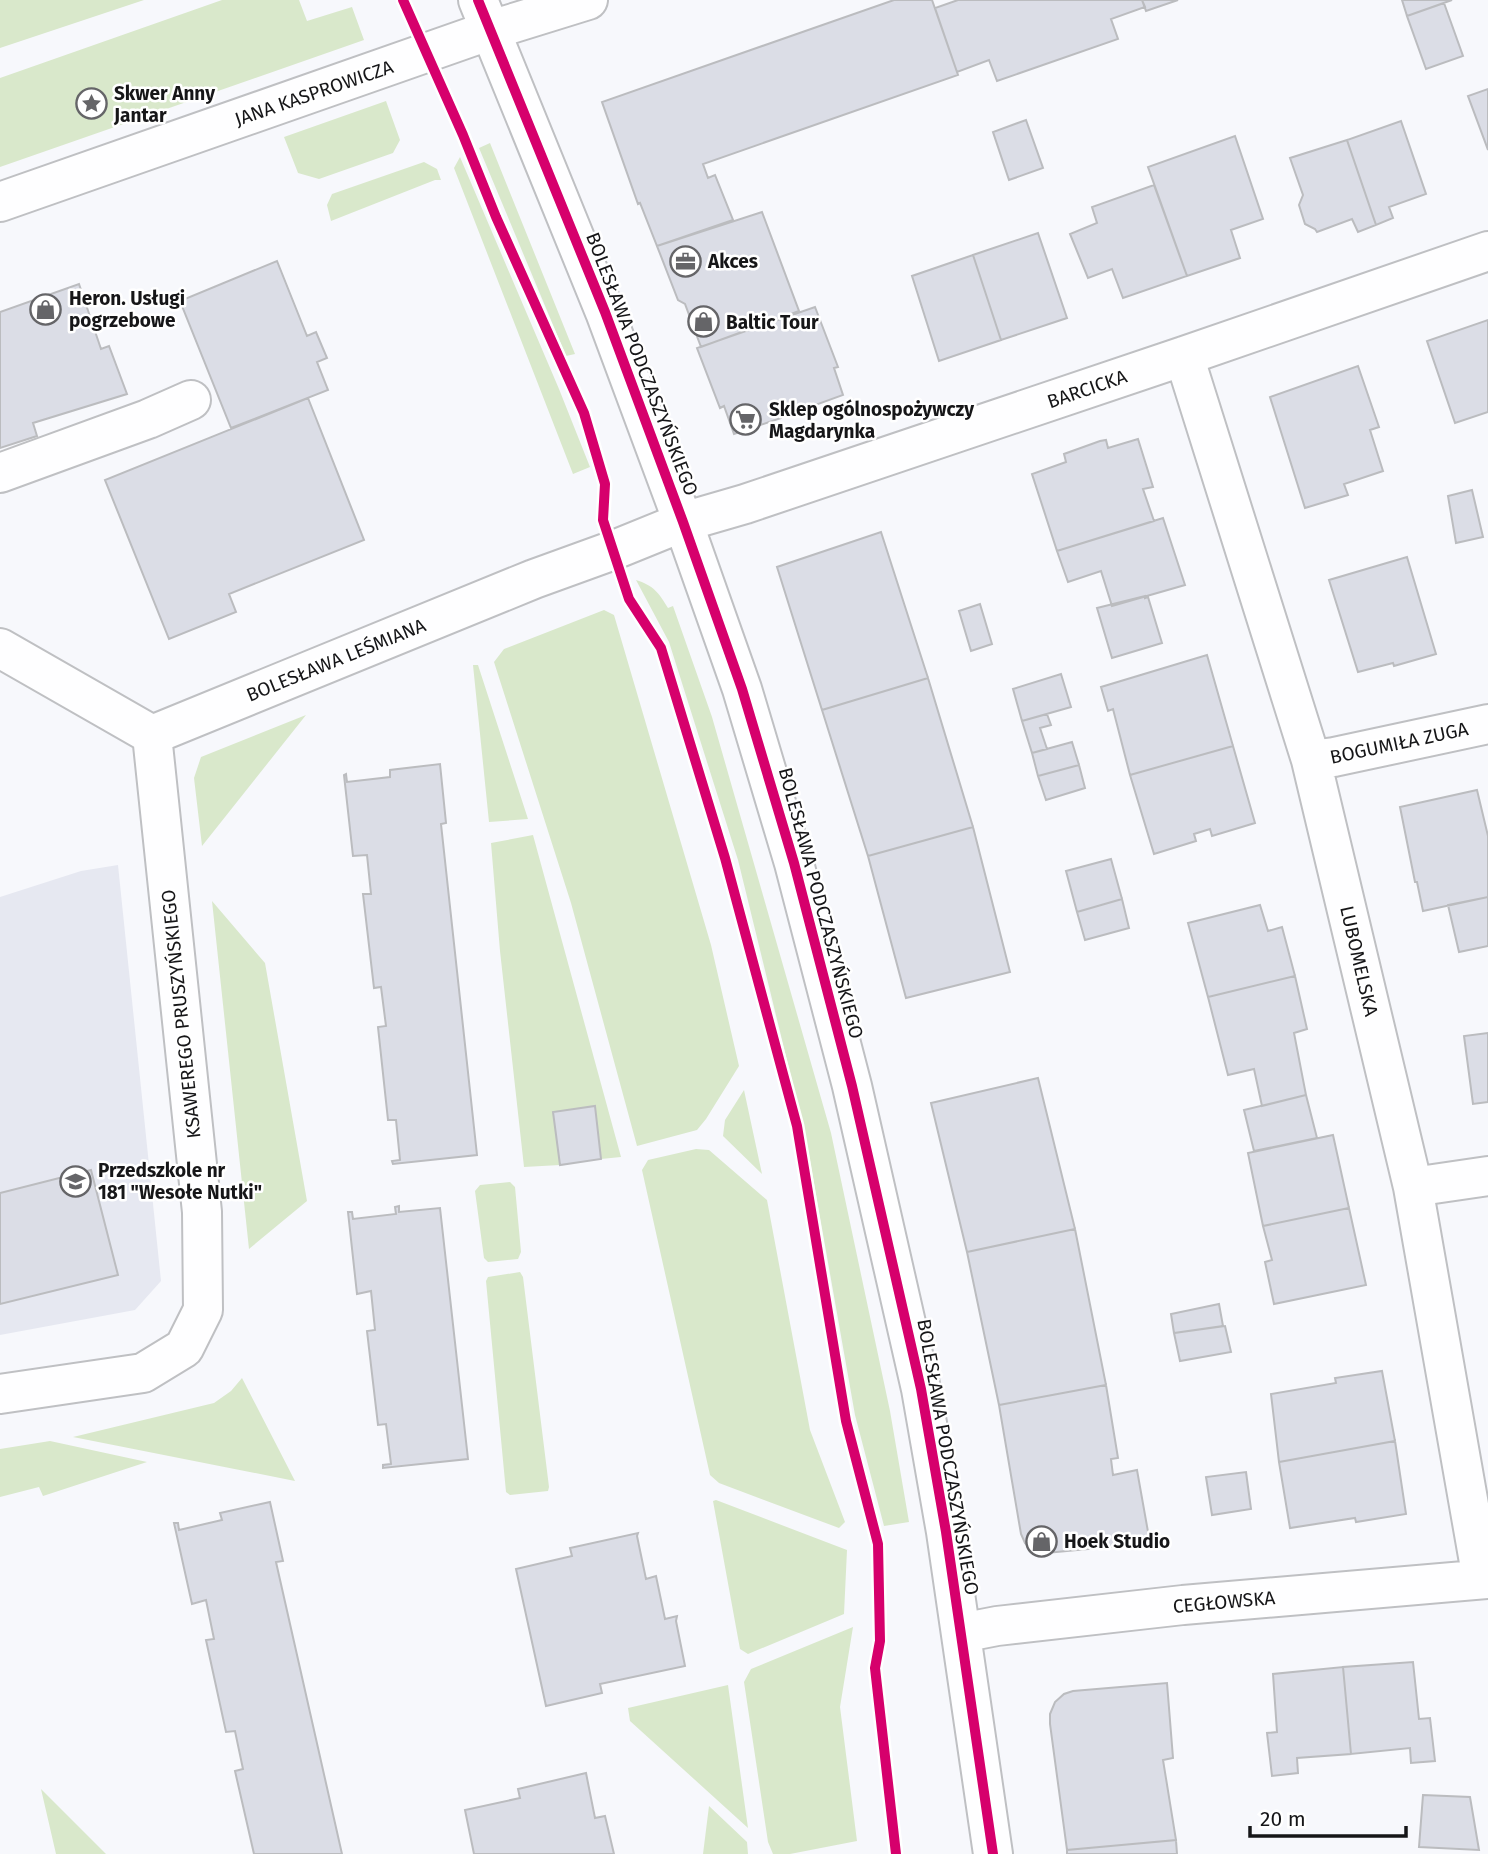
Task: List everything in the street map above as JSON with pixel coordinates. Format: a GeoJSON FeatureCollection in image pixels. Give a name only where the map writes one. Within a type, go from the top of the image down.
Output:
{"type":"FeatureCollection","features":[{"type":"Feature","properties":{"kind":"street","name":"JANA KASPROWICZA"},"geometry":{"type":"LineString","coordinates":[[0,202],[484,15],[588,0]]}},
{"type":"Feature","properties":{"kind":"street","name":"BOLESŁAWA PODCZASZYŃSKIEGO"},"geometry":{"type":"LineString","coordinates":[[484,15],[605,312],[683,522],[742,689],[794,863],[834,1012],[921,1389],[961,1633],[993,1854]]}},
{"type":"Feature","properties":{"kind":"street","name":"BARCICKA"},"geometry":{"type":"LineString","coordinates":[[683,522],[745,504],[1488,251]]}},
{"type":"Feature","properties":{"kind":"street","name":"LUBOMELSKA"},"geometry":{"type":"LineString","coordinates":[[1184,356],[1311,760],[1413,1187],[1485,1579]]}},
{"type":"Feature","properties":{"kind":"street"},"geometry":{"type":"LineString","coordinates":[[0,473],[148,419],[191,400]]}},
{"type":"Feature","properties":{"kind":"street","name":"BOLESŁAWA LEŚMIANA"},"geometry":{"type":"LineString","coordinates":[[152,735],[534,579],[683,522]]}},
{"type":"Feature","properties":{"kind":"street"},"geometry":{"type":"LineString","coordinates":[[0,648],[152,735]]}},
{"type":"Feature","properties":{"kind":"street","name":"BOGUMIŁA ZUGA"},"geometry":{"type":"LineString","coordinates":[[1311,760],[1488,724]]}},
{"type":"Feature","properties":{"kind":"street","name":"KSAWEREGO PRUSZYŃSKIEGO"},"geometry":{"type":"LineString","coordinates":[[0,1394],[143,1373],[184,1348],[203,1310],[202,1212],[152,735]]}},
{"type":"Feature","properties":{"kind":"street"},"geometry":{"type":"LineString","coordinates":[[1413,1187],[1488,1176]]}},
{"type":"Feature","properties":{"kind":"street","name":"CEGŁOWSKA"},"geometry":{"type":"LineString","coordinates":[[961,1633],[996,1626],[1183,1605],[1485,1579]]}},
{"type":"Feature","properties":{"kind":"shaded area","name":"Przedszkole nr 181 \"Wesołe Nutki\""},"geometry":{"type":"Polygon","coordinates":[[[118,865],[161,1281],[135,1310],[0,1335],[0,897],[81,871],[118,865]]]}},
{"type":"Feature","properties":{"kind":"green space"},"geometry":{"type":"Polygon","coordinates":[[[0,0],[144,0],[0,48],[0,0]]]}},
{"type":"Feature","properties":{"kind":"green space","name":"Skwer Anny Jantar"},"geometry":{"type":"Polygon","coordinates":[[[222,0],[299,0],[307,21],[352,7],[364,40],[0,167],[0,78],[222,0]]]}},
{"type":"Feature","properties":{"kind":"green space"},"geometry":{"type":"Polygon","coordinates":[[[386,101],[400,140],[393,153],[319,179],[298,173],[284,137],[386,101]]]}},
{"type":"Feature","properties":{"kind":"green space"},"geometry":{"type":"Polygon","coordinates":[[[490,143],[575,354],[566,356],[479,148],[490,143]]]}},
{"type":"Feature","properties":{"kind":"green space"},"geometry":{"type":"Polygon","coordinates":[[[460,157],[590,467],[573,474],[454,168],[460,157]]]}},
{"type":"Feature","properties":{"kind":"green space"},"geometry":{"type":"Polygon","coordinates":[[[424,162],[437,169],[441,180],[331,221],[327,205],[332,194],[424,162]]]}},
{"type":"Feature","properties":{"kind":"green space"},"geometry":{"type":"Polygon","coordinates":[[[636,580],[655,590],[668,608],[673,606],[712,717],[831,1133],[890,1411],[909,1522],[884,1526],[855,1415],[806,1138],[738,860],[669,642],[636,580]]]}},
{"type":"Feature","properties":{"kind":"green space"},"geometry":{"type":"Polygon","coordinates":[[[604,610],[614,615],[711,945],[739,1066],[697,1130],[637,1146],[571,903],[494,662],[504,649],[604,610]]]}},
{"type":"Feature","properties":{"kind":"green space"},"geometry":{"type":"Polygon","coordinates":[[[473,665],[478,665],[528,819],[489,822],[473,665]]]}},
{"type":"Feature","properties":{"kind":"green space"},"geometry":{"type":"Polygon","coordinates":[[[306,715],[202,846],[194,778],[201,757],[306,715]]]}},
{"type":"Feature","properties":{"kind":"green space"},"geometry":{"type":"Polygon","coordinates":[[[533,835],[621,1157],[601,1159],[594,1106],[553,1112],[560,1165],[524,1167],[491,843],[533,835]]]}},
{"type":"Feature","properties":{"kind":"green space"},"geometry":{"type":"Polygon","coordinates":[[[212,901],[265,963],[307,1201],[249,1249],[212,901]]]}},
{"type":"Feature","properties":{"kind":"green space"},"geometry":{"type":"Polygon","coordinates":[[[744,1090],[762,1174],[723,1136],[725,1120],[744,1090]]]}},
{"type":"Feature","properties":{"kind":"green space"},"geometry":{"type":"Polygon","coordinates":[[[696,1149],[709,1150],[767,1200],[810,1430],[845,1522],[839,1528],[719,1483],[710,1475],[642,1170],[648,1160],[696,1149]]]}},
{"type":"Feature","properties":{"kind":"green space"},"geometry":{"type":"Polygon","coordinates":[[[510,1182],[515,1187],[521,1252],[518,1259],[488,1262],[484,1258],[475,1191],[480,1185],[510,1182]]]}},
{"type":"Feature","properties":{"kind":"green space"},"geometry":{"type":"Polygon","coordinates":[[[520,1272],[523,1277],[549,1487],[548,1491],[510,1495],[506,1492],[486,1281],[488,1277],[520,1272]]]}},
{"type":"Feature","properties":{"kind":"green space"},"geometry":{"type":"Polygon","coordinates":[[[242,1378],[295,1481],[73,1437],[214,1403],[231,1391],[242,1378]]]}},
{"type":"Feature","properties":{"kind":"green space"},"geometry":{"type":"Polygon","coordinates":[[[50,1441],[147,1462],[43,1496],[39,1487],[0,1497],[0,1449],[50,1441]]]}},
{"type":"Feature","properties":{"kind":"green space"},"geometry":{"type":"Polygon","coordinates":[[[713,1501],[847,1550],[844,1614],[748,1654],[740,1649],[713,1501]]]}},
{"type":"Feature","properties":{"kind":"green space"},"geometry":{"type":"Polygon","coordinates":[[[853,1627],[840,1707],[857,1841],[790,1854],[773,1854],[768,1842],[744,1682],[751,1669],[853,1627]]]}},
{"type":"Feature","properties":{"kind":"green space"},"geometry":{"type":"Polygon","coordinates":[[[728,1685],[748,1828],[630,1721],[628,1708],[728,1685]]]}},
{"type":"Feature","properties":{"kind":"green space"},"geometry":{"type":"Polygon","coordinates":[[[41,1789],[106,1854],[56,1854],[41,1789]]]}},
{"type":"Feature","properties":{"kind":"green space"},"geometry":{"type":"Polygon","coordinates":[[[709,1806],[747,1842],[748,1854],[703,1854],[709,1806]]]}},
{"type":"Feature","properties":{"kind":"building"},"geometry":{"type":"Polygon","coordinates":[[[894,0],[932,0],[958,75],[703,164],[708,178],[715,175],[733,220],[657,246],[640,203],[638,204],[602,102],[894,0]]]}},
{"type":"Feature","properties":{"kind":"building"},"geometry":{"type":"Polygon","coordinates":[[[958,0],[1142,0],[1145,7],[1111,19],[1118,39],[997,81],[989,60],[957,72],[935,8],[958,0]]]}},
{"type":"Feature","properties":{"kind":"building"},"geometry":{"type":"Polygon","coordinates":[[[1142,0],[1178,0],[1146,11],[1142,0]]]}},
{"type":"Feature","properties":{"kind":"building"},"geometry":{"type":"Polygon","coordinates":[[[1402,0],[1452,0],[1407,16],[1402,0]]]}},
{"type":"Feature","properties":{"kind":"building"},"geometry":{"type":"Polygon","coordinates":[[[1444,3],[1463,56],[1426,69],[1407,16],[1444,3]]]}},
{"type":"Feature","properties":{"kind":"building"},"geometry":{"type":"Polygon","coordinates":[[[1488,89],[1488,150],[1468,96],[1488,89]]]}},
{"type":"Feature","properties":{"kind":"building"},"geometry":{"type":"Polygon","coordinates":[[[1026,120],[1043,168],[1009,180],[993,132],[1026,120]]]}},
{"type":"Feature","properties":{"kind":"building"},"geometry":{"type":"Polygon","coordinates":[[[1401,121],[1426,194],[1389,207],[1393,218],[1376,225],[1347,140],[1401,121]]]}},
{"type":"Feature","properties":{"kind":"building"},"geometry":{"type":"Polygon","coordinates":[[[1235,136],[1263,219],[1231,230],[1240,258],[1187,276],[1148,167],[1235,136]]]}},
{"type":"Feature","properties":{"kind":"building"},"geometry":{"type":"Polygon","coordinates":[[[1347,140],[1376,225],[1358,232],[1352,219],[1317,232],[1305,224],[1299,205],[1303,195],[1290,158],[1347,140]]]}},
{"type":"Feature","properties":{"kind":"building"},"geometry":{"type":"Polygon","coordinates":[[[1154,185],[1187,276],[1123,298],[1112,269],[1088,278],[1070,234],[1097,223],[1092,207],[1154,185]]]}},
{"type":"Feature","properties":{"kind":"building"},"geometry":{"type":"Polygon","coordinates":[[[762,212],[799,311],[701,347],[685,304],[678,300],[657,246],[762,212]]]}},
{"type":"Feature","properties":{"kind":"building"},"geometry":{"type":"Polygon","coordinates":[[[1038,233],[1067,318],[1001,340],[973,255],[1038,233]]]}},
{"type":"Feature","properties":{"kind":"building"},"geometry":{"type":"Polygon","coordinates":[[[973,255],[1001,340],[939,361],[912,276],[973,255]]]}},
{"type":"Feature","properties":{"kind":"building"},"geometry":{"type":"Polygon","coordinates":[[[277,261],[307,336],[316,332],[327,358],[317,362],[328,390],[231,428],[180,301],[277,261]]]}},
{"type":"Feature","properties":{"kind":"building"},"geometry":{"type":"Polygon","coordinates":[[[79,284],[101,349],[109,346],[127,394],[33,423],[37,436],[0,448],[0,312],[79,284]]]}},
{"type":"Feature","properties":{"kind":"building"},"geometry":{"type":"Polygon","coordinates":[[[815,307],[838,367],[834,368],[843,395],[799,411],[795,408],[781,412],[781,418],[734,434],[724,406],[720,408],[697,348],[815,307]]]}},
{"type":"Feature","properties":{"kind":"building"},"geometry":{"type":"Polygon","coordinates":[[[1488,320],[1488,412],[1455,423],[1427,341],[1488,320]]]}},
{"type":"Feature","properties":{"kind":"building"},"geometry":{"type":"Polygon","coordinates":[[[1358,366],[1379,427],[1370,430],[1383,471],[1344,484],[1348,495],[1305,508],[1270,397],[1358,366]]]}},
{"type":"Feature","properties":{"kind":"building"},"geometry":{"type":"Polygon","coordinates":[[[308,398],[364,540],[229,594],[236,612],[169,639],[105,480],[308,398]]]}},
{"type":"Feature","properties":{"kind":"building"},"geometry":{"type":"Polygon","coordinates":[[[1138,439],[1153,487],[1143,489],[1154,521],[1057,551],[1032,474],[1066,462],[1064,454],[1100,441],[1106,440],[1108,448],[1138,439]]]}},
{"type":"Feature","properties":{"kind":"building"},"geometry":{"type":"Polygon","coordinates":[[[1472,490],[1483,537],[1456,543],[1448,496],[1472,490]]]}},
{"type":"Feature","properties":{"kind":"building"},"geometry":{"type":"Polygon","coordinates":[[[1163,518],[1185,585],[1112,606],[1101,571],[1068,582],[1057,551],[1163,518]]]}},
{"type":"Feature","properties":{"kind":"building"},"geometry":{"type":"Polygon","coordinates":[[[881,532],[928,678],[822,710],[777,567],[881,532]]]}},
{"type":"Feature","properties":{"kind":"building"},"geometry":{"type":"Polygon","coordinates":[[[1407,557],[1436,654],[1394,666],[1393,663],[1358,672],[1329,580],[1407,557]]]}},
{"type":"Feature","properties":{"kind":"building"},"geometry":{"type":"Polygon","coordinates":[[[1148,597],[1162,643],[1112,658],[1097,608],[1148,597]]]}},
{"type":"Feature","properties":{"kind":"building"},"geometry":{"type":"Polygon","coordinates":[[[980,604],[992,644],[971,651],[959,611],[980,604]]]}},
{"type":"Feature","properties":{"kind":"building"},"geometry":{"type":"Polygon","coordinates":[[[1207,655],[1233,746],[1130,775],[1113,709],[1108,711],[1101,687],[1207,655]]]}},
{"type":"Feature","properties":{"kind":"building"},"geometry":{"type":"Polygon","coordinates":[[[1061,674],[1071,707],[1022,721],[1013,689],[1061,674]]]}},
{"type":"Feature","properties":{"kind":"building"},"geometry":{"type":"Polygon","coordinates":[[[928,678],[973,827],[868,856],[822,710],[928,678]]]}},
{"type":"Feature","properties":{"kind":"building"},"geometry":{"type":"Polygon","coordinates":[[[1047,714],[1051,725],[1040,728],[1047,749],[1032,753],[1022,721],[1047,714]]]}},
{"type":"Feature","properties":{"kind":"building"},"geometry":{"type":"Polygon","coordinates":[[[1072,742],[1079,765],[1038,776],[1032,753],[1072,742]]]}},
{"type":"Feature","properties":{"kind":"building"},"geometry":{"type":"Polygon","coordinates":[[[1233,746],[1255,823],[1212,836],[1210,829],[1194,834],[1196,841],[1154,854],[1130,775],[1233,746]]]}},
{"type":"Feature","properties":{"kind":"building"},"geometry":{"type":"Polygon","coordinates":[[[440,764],[446,823],[441,824],[477,1155],[393,1164],[392,1161],[400,1160],[396,1120],[388,1120],[378,1027],[386,1026],[381,987],[374,988],[363,894],[371,894],[367,855],[353,856],[344,775],[346,774],[347,782],[390,777],[390,770],[440,764]]]}},
{"type":"Feature","properties":{"kind":"building"},"geometry":{"type":"Polygon","coordinates":[[[1079,765],[1085,788],[1046,800],[1038,776],[1079,765]]]}},
{"type":"Feature","properties":{"kind":"building"},"geometry":{"type":"Polygon","coordinates":[[[1477,790],[1488,836],[1488,897],[1423,911],[1400,807],[1477,790]]]}},
{"type":"Feature","properties":{"kind":"building"},"geometry":{"type":"Polygon","coordinates":[[[973,827],[1010,972],[906,998],[868,856],[973,827]]]}},
{"type":"Feature","properties":{"kind":"building"},"geometry":{"type":"Polygon","coordinates":[[[1111,859],[1122,899],[1077,912],[1066,871],[1111,859]]]}},
{"type":"Feature","properties":{"kind":"building"},"geometry":{"type":"Polygon","coordinates":[[[1488,897],[1488,946],[1459,952],[1448,905],[1488,897]]]}},
{"type":"Feature","properties":{"kind":"building"},"geometry":{"type":"Polygon","coordinates":[[[1122,899],[1129,928],[1085,940],[1077,912],[1122,899]]]}},
{"type":"Feature","properties":{"kind":"building"},"geometry":{"type":"Polygon","coordinates":[[[1260,905],[1268,931],[1282,927],[1295,976],[1208,997],[1188,923],[1260,905]]]}},
{"type":"Feature","properties":{"kind":"building"},"geometry":{"type":"Polygon","coordinates":[[[1295,976],[1307,1029],[1294,1033],[1306,1095],[1262,1106],[1254,1069],[1228,1075],[1208,997],[1295,976]]]}},
{"type":"Feature","properties":{"kind":"building"},"geometry":{"type":"Polygon","coordinates":[[[1488,1033],[1488,1102],[1473,1104],[1464,1036],[1488,1033]]]}},
{"type":"Feature","properties":{"kind":"building"},"geometry":{"type":"Polygon","coordinates":[[[1038,1078],[1075,1229],[967,1252],[931,1103],[1038,1078]]]}},
{"type":"Feature","properties":{"kind":"building"},"geometry":{"type":"Polygon","coordinates":[[[1306,1095],[1317,1138],[1254,1151],[1244,1110],[1306,1095]]]}},
{"type":"Feature","properties":{"kind":"building"},"geometry":{"type":"Polygon","coordinates":[[[595,1106],[601,1159],[560,1165],[553,1112],[595,1106]]]}},
{"type":"Feature","properties":{"kind":"building"},"geometry":{"type":"Polygon","coordinates":[[[1333,1135],[1349,1208],[1263,1226],[1248,1153],[1333,1135]]]}},
{"type":"Feature","properties":{"kind":"building"},"geometry":{"type":"Polygon","coordinates":[[[91,1170],[118,1275],[0,1304],[0,1193],[91,1170]]]}},
{"type":"Feature","properties":{"kind":"building"},"geometry":{"type":"Polygon","coordinates":[[[399,1206],[399,1212],[440,1208],[468,1459],[383,1468],[383,1465],[391,1464],[386,1424],[378,1425],[367,1331],[375,1330],[371,1291],[357,1294],[348,1212],[352,1212],[353,1219],[396,1214],[395,1207],[399,1206]]]}},
{"type":"Feature","properties":{"kind":"building"},"geometry":{"type":"Polygon","coordinates":[[[1349,1208],[1366,1285],[1274,1304],[1265,1262],[1272,1260],[1263,1226],[1349,1208]]]}},
{"type":"Feature","properties":{"kind":"building"},"geometry":{"type":"Polygon","coordinates":[[[1075,1229],[1106,1385],[999,1405],[967,1252],[1075,1229]]]}},
{"type":"Feature","properties":{"kind":"building"},"geometry":{"type":"Polygon","coordinates":[[[1219,1304],[1223,1326],[1174,1333],[1171,1314],[1219,1304]]]}},
{"type":"Feature","properties":{"kind":"building"},"geometry":{"type":"Polygon","coordinates":[[[1225,1326],[1231,1352],[1180,1361],[1174,1333],[1225,1326]]]}},
{"type":"Feature","properties":{"kind":"building"},"geometry":{"type":"Polygon","coordinates":[[[1382,1371],[1395,1441],[1279,1462],[1271,1394],[1336,1383],[1335,1378],[1382,1371]]]}},
{"type":"Feature","properties":{"kind":"building"},"geometry":{"type":"Polygon","coordinates":[[[1106,1385],[1118,1458],[1111,1459],[1113,1475],[1137,1470],[1150,1543],[1046,1553],[1035,1551],[1025,1543],[1021,1534],[999,1405],[1106,1385]]]}},
{"type":"Feature","properties":{"kind":"building"},"geometry":{"type":"Polygon","coordinates":[[[1395,1441],[1406,1514],[1356,1522],[1355,1518],[1290,1528],[1279,1462],[1395,1441]]]}},
{"type":"Feature","properties":{"kind":"building"},"geometry":{"type":"Polygon","coordinates":[[[1246,1472],[1251,1509],[1212,1515],[1206,1477],[1246,1472]]]}},
{"type":"Feature","properties":{"kind":"building"},"geometry":{"type":"Polygon","coordinates":[[[270,1502],[283,1561],[276,1562],[342,1854],[254,1854],[235,1771],[243,1769],[235,1731],[226,1732],[206,1640],[214,1639],[206,1600],[192,1604],[174,1523],[178,1523],[179,1530],[222,1520],[220,1513],[270,1502]]]}},
{"type":"Feature","properties":{"kind":"building"},"geometry":{"type":"Polygon","coordinates":[[[638,1533],[646,1579],[656,1576],[665,1619],[677,1616],[685,1666],[600,1684],[602,1693],[546,1706],[516,1569],[572,1556],[570,1548],[638,1533]]]}},
{"type":"Feature","properties":{"kind":"building"},"geometry":{"type":"Polygon","coordinates":[[[1413,1662],[1419,1719],[1430,1718],[1435,1761],[1411,1763],[1410,1748],[1351,1754],[1343,1667],[1413,1662]]]}},
{"type":"Feature","properties":{"kind":"building"},"geometry":{"type":"Polygon","coordinates":[[[1343,1667],[1351,1754],[1297,1758],[1298,1773],[1272,1776],[1267,1733],[1277,1732],[1273,1674],[1343,1667]]]}},
{"type":"Feature","properties":{"kind":"building"},"geometry":{"type":"Polygon","coordinates":[[[1167,1683],[1173,1758],[1163,1760],[1176,1840],[1067,1850],[1050,1724],[1050,1714],[1055,1702],[1064,1694],[1073,1691],[1167,1683]]]}},
{"type":"Feature","properties":{"kind":"building"},"geometry":{"type":"Polygon","coordinates":[[[586,1773],[595,1818],[605,1816],[614,1854],[474,1854],[465,1810],[520,1798],[518,1789],[586,1773]]]}},
{"type":"Feature","properties":{"kind":"building"},"geometry":{"type":"Polygon","coordinates":[[[1423,1795],[1470,1797],[1479,1850],[1419,1847],[1423,1795]]]}},
{"type":"Feature","properties":{"kind":"building"},"geometry":{"type":"Polygon","coordinates":[[[1176,1840],[1177,1854],[1067,1854],[1067,1850],[1176,1840]]]}},
{"type":"Feature","properties":{"kind":"cycle path"},"geometry":{"type":"LineString","coordinates":[[403,0],[584,413],[605,484],[603,520],[629,599],[661,648],[725,858],[797,1126],[846,1421],[878,1544],[880,1641],[875,1668],[896,1854]]}},
{"type":"Feature","properties":{"kind":"cycle path"},"geometry":{"type":"LineString","coordinates":[[478,0],[605,312],[683,522],[742,689],[794,863],[852,1086],[921,1389],[946,1532],[993,1854]]}},
{"type":"Feature","properties":{"kind":"place","name":"Skwer Anny Jantar"},"geometry":{"type":"Point","coordinates":[91,104]}},
{"type":"Feature","properties":{"kind":"place","name":"Akces"},"geometry":{"type":"Point","coordinates":[685,261]}},
{"type":"Feature","properties":{"kind":"place","name":"Heron. Usługi pogrzebowe"},"geometry":{"type":"Point","coordinates":[46,309]}},
{"type":"Feature","properties":{"kind":"place","name":"Baltic Tour"},"geometry":{"type":"Point","coordinates":[703,322]}},
{"type":"Feature","properties":{"kind":"place","name":"Sklep ogólnospożywczy Magdarynka"},"geometry":{"type":"Point","coordinates":[746,420]}},
{"type":"Feature","properties":{"kind":"place","name":"Przedszkole nr 181 \"Wesołe Nutki\""},"geometry":{"type":"Point","coordinates":[75,1181]}},
{"type":"Feature","properties":{"kind":"place","name":"Hoek Studio"},"geometry":{"type":"Point","coordinates":[1041,1541]}}]}
